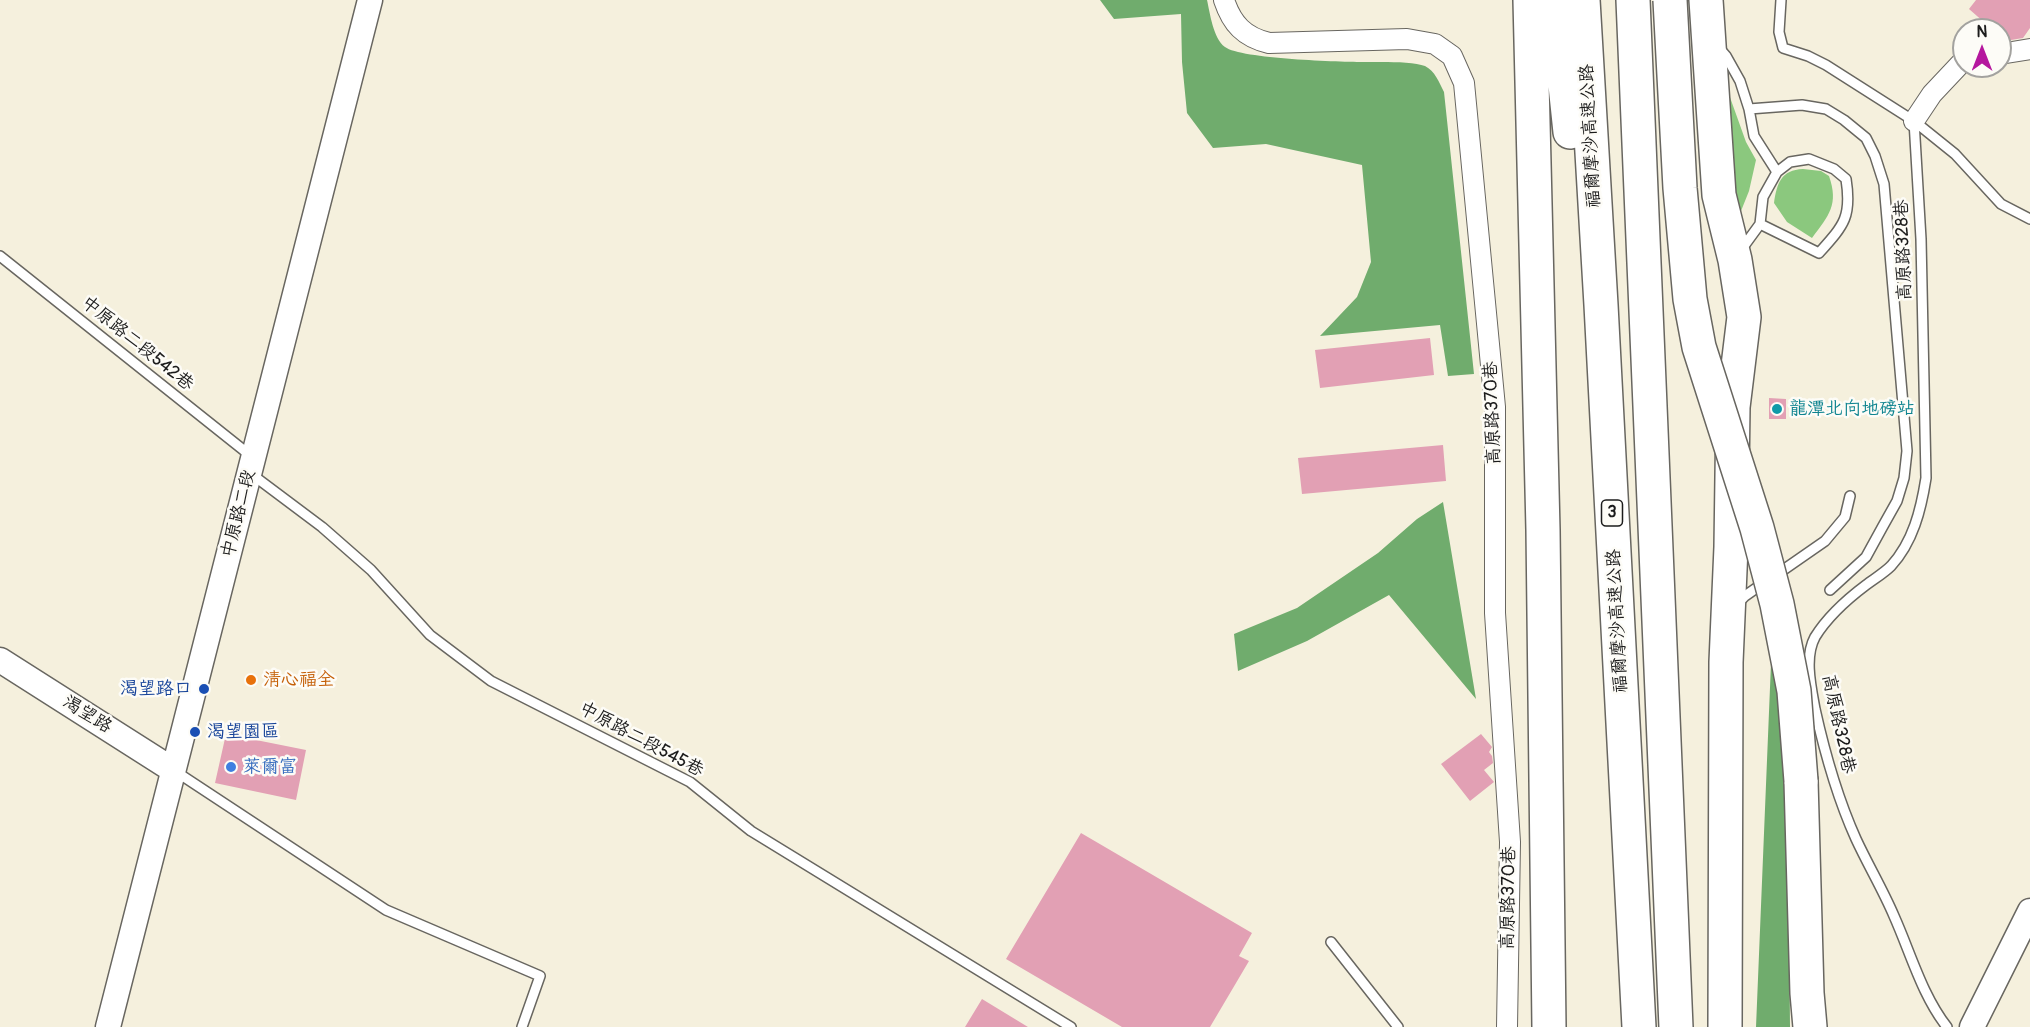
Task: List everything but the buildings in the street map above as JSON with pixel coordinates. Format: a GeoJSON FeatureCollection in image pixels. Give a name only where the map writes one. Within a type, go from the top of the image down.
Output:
{"type":"FeatureCollection","features":[{"type":"Feature","properties":{"kind":"highway"},"geometry":{"type":"LineString","coordinates":[[1530,0],[1543,530],[1549,1027]]}},
{"type":"Feature","properties":{"kind":"highway"},"geometry":{"type":"LineString","coordinates":[[1556,0],[1579,208],[1601,305]]}},
{"type":"Feature","properties":{"kind":"highway","name":"福爾摩沙高速公路"},"geometry":{"type":"LineString","coordinates":[[1583,0],[1639,1027]]}},
{"type":"Feature","properties":{"kind":"highway"},"geometry":{"type":"LineString","coordinates":[[1633,0],[1676,1027]]}},
{"type":"Feature","properties":{"kind":"highway"},"geometry":{"type":"LineString","coordinates":[[1670,0],[1680,189],[1690,299],[1699,347],[1757,528],[1777,604],[1794,691],[1801,781],[1806,993],[1810,1027]]}},
{"type":"Feature","properties":{"kind":"highway"},"geometry":{"type":"LineString","coordinates":[[1706,0],[1719,195],[1735,260],[1744,317],[1733,407],[1732,507]]}},
{"type":"Feature","properties":{"kind":"highway"},"geometry":{"type":"LineString","coordinates":[[1717,159],[1712,210],[1721,271],[1723,388],[1732,507],[1741,552],[1728,614],[1726,662],[1725,1027]]}},
{"type":"Feature","properties":{"kind":"street","name":"中原路二段"},"geometry":{"type":"LineString","coordinates":[[108,1027],[370,0]]}},
{"type":"Feature","properties":{"kind":"street","name":"高原路370巷"},"geometry":{"type":"LineString","coordinates":[[1224,0],[1233,22],[1254,39],[1269,43],[1407,39],[1435,44],[1452,57],[1464,83],[1495,407],[1495,613],[1510,842],[1507,1027]]}},
{"type":"Feature","properties":{"kind":"street"},"geometry":{"type":"LineString","coordinates":[[2012,52],[2030,49]]}},
{"type":"Feature","properties":{"kind":"street"},"geometry":{"type":"LineString","coordinates":[[1914,121],[1932,94],[1952,73]]}},
{"type":"Feature","properties":{"kind":"street","name":"渴望路"},"geometry":{"type":"LineString","coordinates":[[0,660],[173,770]]}},
{"type":"Feature","properties":{"kind":"street"},"geometry":{"type":"LineString","coordinates":[[1972,1027],[2030,911]]}},
{"type":"Feature","properties":{"kind":"lane"},"geometry":{"type":"LineString","coordinates":[[1781,0],[1779,32],[1783,48],[1826,65],[1914,121],[1955,154],[2001,204],[2030,219]]}},
{"type":"Feature","properties":{"kind":"lane"},"geometry":{"type":"LineString","coordinates":[[1709,36],[1726,56],[1740,81],[1754,135],[1777,172]]}},
{"type":"Feature","properties":{"kind":"lane"},"geometry":{"type":"LineString","coordinates":[[1749,109],[1802,105],[1826,109],[1866,138],[1875,156],[1884,184],[1907,451],[1904,478],[1897,501],[1866,557],[1830,590]]}},
{"type":"Feature","properties":{"kind":"lane","name":"高原路328巷"},"geometry":{"type":"LineString","coordinates":[[1914,121],[1921,239],[1926,478],[1921,505],[1914,528],[1901,554],[1889,568],[1850,597],[1829,618],[1814,639],[1809,664],[1811,691],[1834,786],[1893,914],[1929,1000],[1947,1027]]}},
{"type":"Feature","properties":{"kind":"lane"},"geometry":{"type":"LineString","coordinates":[[1735,260],[1760,224],[1763,197],[1777,172],[1790,162],[1809,159],[1834,169],[1846,179],[1850,201],[1845,220],[1819,253],[1760,224]]}},
{"type":"Feature","properties":{"kind":"lane","name":"中原路二段542巷"},"geometry":{"type":"LineString","coordinates":[[0,256],[251,465]]}},
{"type":"Feature","properties":{"kind":"lane","name":"中原路二段545巷"},"geometry":{"type":"LineString","coordinates":[[251,465],[372,570],[430,636],[491,681],[690,782],[751,831],[1071,1027]]}},
{"type":"Feature","properties":{"kind":"lane"},"geometry":{"type":"LineString","coordinates":[[1728,614],[1745,596],[1825,541],[1845,517],[1850,496]]}},
{"type":"Feature","properties":{"kind":"lane"},"geometry":{"type":"LineString","coordinates":[[1741,552],[1779,573]]}},
{"type":"Feature","properties":{"kind":"lane"},"geometry":{"type":"LineString","coordinates":[[173,770],[386,910],[540,976],[522,1027]]}},
{"type":"Feature","properties":{"kind":"lane"},"geometry":{"type":"LineString","coordinates":[[1331,942],[1398,1027]]}},
{"type":"Feature","properties":{"kind":"green space"},"geometry":{"type":"Polygon","coordinates":[[[1100,0],[1207,0],[1218,38],[1225,47],[1235,51],[1292,59],[1413,63],[1425,66],[1431,71],[1444,92],[1474,374],[1448,376],[1440,325],[1320,336],[1357,297],[1371,262],[1362,165],[1266,144],[1213,148],[1187,113],[1182,62],[1181,14],[1114,19],[1100,0]]]}},
{"type":"Feature","properties":{"kind":"green space"},"geometry":{"type":"Polygon","coordinates":[[[1722,75],[1746,142],[1756,160],[1749,191],[1739,216],[1723,129],[1722,75]]]}},
{"type":"Feature","properties":{"kind":"green space"},"geometry":{"type":"Polygon","coordinates":[[[1803,169],[1821,171],[1829,176],[1832,186],[1831,209],[1812,238],[1787,222],[1774,203],[1781,179],[1790,172],[1803,169]]]}},
{"type":"Feature","properties":{"kind":"green space"},"geometry":{"type":"Polygon","coordinates":[[[1443,502],[1476,699],[1389,595],[1307,641],[1238,671],[1234,634],[1297,608],[1378,553],[1417,519],[1443,502]]]}},
{"type":"Feature","properties":{"kind":"green space"},"geometry":{"type":"Polygon","coordinates":[[[1797,611],[1787,673],[1790,1027],[1756,1027],[1772,639],[1797,611]]]}},
{"type":"Feature","properties":{"kind":"place","name":"龍潭北向地磅站"},"geometry":{"type":"Point","coordinates":[1777,409]}},
{"type":"Feature","properties":{"kind":"place","name":"清心福全"},"geometry":{"type":"Point","coordinates":[251,680]}},
{"type":"Feature","properties":{"kind":"place","name":"渴望路口"},"geometry":{"type":"Point","coordinates":[204,689]}},
{"type":"Feature","properties":{"kind":"place","name":"渴望園區"},"geometry":{"type":"Point","coordinates":[195,732]}},
{"type":"Feature","properties":{"kind":"place","name":"萊爾富"},"geometry":{"type":"Point","coordinates":[231,767]}}]}
